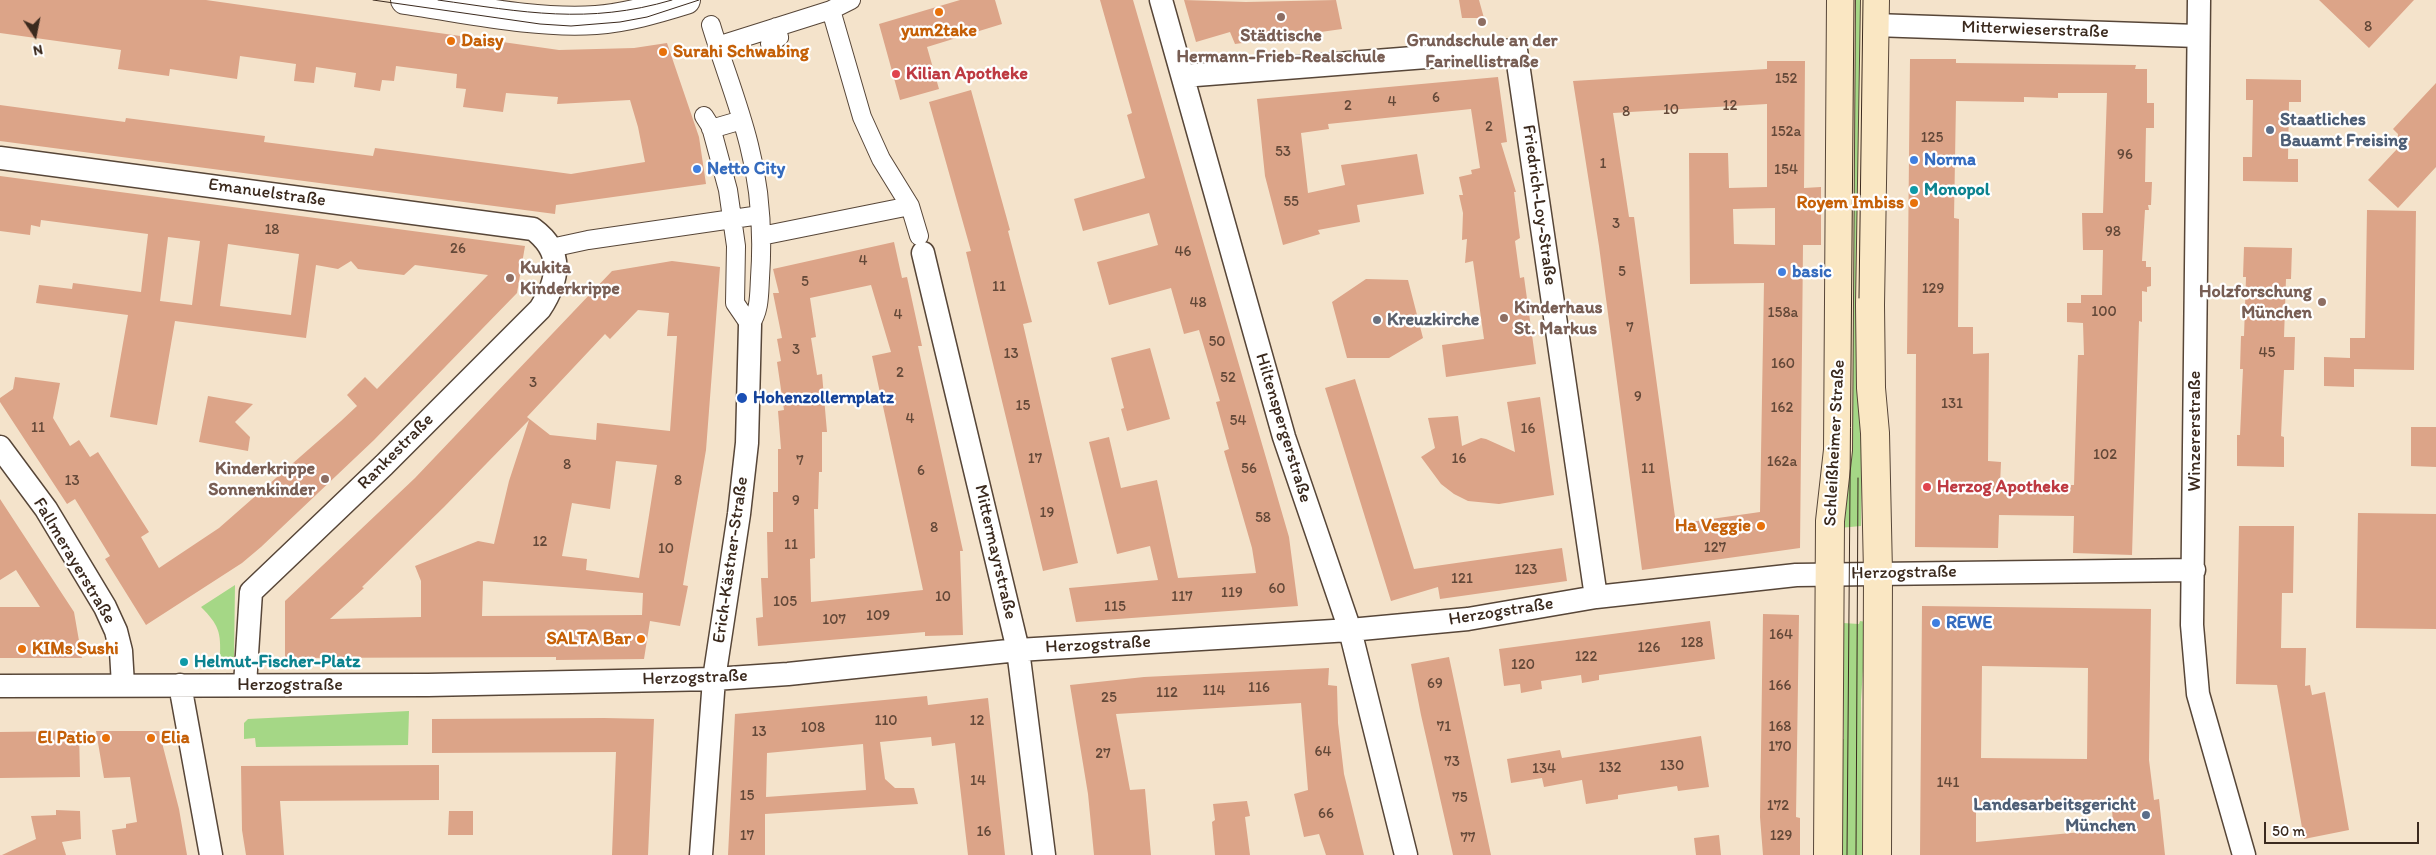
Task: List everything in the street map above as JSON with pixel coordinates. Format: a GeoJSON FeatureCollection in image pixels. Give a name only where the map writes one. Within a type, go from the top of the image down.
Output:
{"type":"FeatureCollection","features":[{"type":"Feature","properties":{"kind":"main road","name":"Schleißheimer Straße"},"geometry":{"type":"LineString","coordinates":[[1828,855],[1830,521],[1838,450],[1841,0]]}},
{"type":"Feature","properties":{"kind":"main road","name":"Schleißheimer Straße"},"geometry":{"type":"LineString","coordinates":[[1874,13],[1870,388],[1874,433],[1878,573],[1877,855]]}},
{"type":"Feature","properties":{"kind":"street"},"geometry":{"type":"LineString","coordinates":[[405,0],[541,19],[571,21],[623,17],[686,0]]}},
{"type":"Feature","properties":{"kind":"street"},"geometry":{"type":"LineString","coordinates":[[717,46],[773,37],[847,4],[851,0]]}},
{"type":"Feature","properties":{"kind":"street","name":"Hiltenspergerstraße"},"geometry":{"type":"LineString","coordinates":[[1160,0],[1284,437],[1350,630],[1406,855]]}},
{"type":"Feature","properties":{"kind":"street","name":"Winzererstraße"},"geometry":{"type":"LineString","coordinates":[[2199,0],[2197,36],[2194,570],[2192,625],[2198,694],[2244,855]]}},
{"type":"Feature","properties":{"kind":"street"},"geometry":{"type":"LineString","coordinates":[[831,10],[862,117],[881,159],[910,206],[921,245]]}},
{"type":"Feature","properties":{"kind":"street","name":"Mitterwieserstraße"},"geometry":{"type":"LineString","coordinates":[[1874,13],[2197,36]]}},
{"type":"Feature","properties":{"kind":"street"},"geometry":{"type":"LineString","coordinates":[[710,25],[750,146],[761,236],[910,206]]}},
{"type":"Feature","properties":{"kind":"street","name":"Friedrich-Loy-Straße"},"geometry":{"type":"LineString","coordinates":[[1183,76],[1516,50],[1596,597]]}},
{"type":"Feature","properties":{"kind":"street"},"geometry":{"type":"LineString","coordinates":[[742,120],[709,122],[728,190],[736,246],[734,303],[750,325]]}},
{"type":"Feature","properties":{"kind":"street","name":"Emanuelstraße"},"geometry":{"type":"LineString","coordinates":[[0,158],[533,229],[545,237],[551,248]]}},
{"type":"Feature","properties":{"kind":"street"},"geometry":{"type":"LineString","coordinates":[[551,248],[760,216]]}},
{"type":"Feature","properties":{"kind":"street","name":"Erich-Kästner-Straße"},"geometry":{"type":"LineString","coordinates":[[701,855],[714,679],[740,514],[750,390],[750,325],[758,314],[757,283],[761,236]]}},
{"type":"Feature","properties":{"kind":"street","name":"Mittermayrstraße"},"geometry":{"type":"LineString","coordinates":[[921,245],[1018,650],[1044,855]]}},
{"type":"Feature","properties":{"kind":"street","name":"Rankestraße"},"geometry":{"type":"LineString","coordinates":[[245,685],[251,592],[384,465],[540,309],[555,279],[555,263],[551,248]]}},
{"type":"Feature","properties":{"kind":"street","name":"Fallmerayerstraße"},"geometry":{"type":"LineString","coordinates":[[0,447],[46,509],[105,607],[116,631],[121,652],[124,685]]}},
{"type":"Feature","properties":{"kind":"street","name":"Herzogstraße"},"geometry":{"type":"LineString","coordinates":[[0,686],[428,685],[714,679],[788,674],[1018,650],[1350,630],[1468,619],[1596,597],[1737,580],[1829,574],[2194,570]]}},
{"type":"Feature","properties":{"kind":"street"},"geometry":{"type":"LineString","coordinates":[[180,685],[211,855]]}},
{"type":"Feature","properties":{"kind":"green space"},"geometry":{"type":"Polygon","coordinates":[[[1847,0],[1867,0],[1861,526],[1839,528],[1847,0]]]}},
{"type":"Feature","properties":{"kind":"green space"},"geometry":{"type":"Polygon","coordinates":[[[235,585],[234,657],[220,657],[218,629],[201,607],[235,585]]]}},
{"type":"Feature","properties":{"kind":"green space"},"geometry":{"type":"Polygon","coordinates":[[[1860,621],[1866,622],[1861,700],[1862,855],[1836,855],[1835,739],[1844,739],[1843,623],[1859,624],[1860,621]]]}},
{"type":"Feature","properties":{"kind":"green space"},"geometry":{"type":"Polygon","coordinates":[[[409,711],[408,745],[256,747],[255,738],[244,739],[244,723],[248,719],[409,711]]]}},
{"type":"Feature","properties":{"kind":"building"},"geometry":{"type":"Polygon","coordinates":[[[0,0],[206,0],[559,50],[634,48],[667,43],[699,137],[706,184],[556,205],[555,214],[0,141],[0,105],[125,122],[126,118],[265,136],[264,142],[373,156],[375,148],[571,174],[645,162],[630,100],[557,104],[558,97],[506,93],[503,112],[463,107],[466,89],[456,88],[457,74],[396,66],[394,81],[382,80],[380,91],[354,87],[356,73],[316,67],[314,83],[294,81],[296,64],[240,56],[237,79],[170,69],[169,76],[118,69],[121,50],[0,33],[0,0]]]}},
{"type":"Feature","properties":{"kind":"building"},"geometry":{"type":"Polygon","coordinates":[[[960,0],[995,0],[1002,24],[927,47],[939,89],[900,100],[879,24],[960,0]]]}},
{"type":"Feature","properties":{"kind":"building"},"geometry":{"type":"Polygon","coordinates":[[[1100,0],[1133,0],[1289,537],[1298,606],[1076,622],[1069,588],[1158,580],[1150,546],[1117,554],[1089,442],[1109,437],[1121,488],[1157,480],[1178,578],[1256,573],[1252,548],[1224,451],[1229,449],[1216,402],[1220,401],[1199,330],[1184,334],[1171,288],[1109,305],[1097,262],[1158,245],[1149,213],[1083,231],[1074,199],[1145,178],[1127,115],[1132,113],[1100,0]]]}},
{"type":"Feature","properties":{"kind":"building","name":"Städtische Hermann-Frieb-Realschule"},"geometry":{"type":"Polygon","coordinates":[[[1184,0],[1246,2],[1336,0],[1342,29],[1235,44],[1230,32],[1196,42],[1184,0]]]}},
{"type":"Feature","properties":{"kind":"building"},"geometry":{"type":"Polygon","coordinates":[[[1459,0],[1479,0],[1484,18],[1462,18],[1459,0]]]}},
{"type":"Feature","properties":{"kind":"building"},"geometry":{"type":"Polygon","coordinates":[[[2319,0],[2414,0],[2369,48],[2319,0]]]}},
{"type":"Feature","properties":{"kind":"building"},"geometry":{"type":"Polygon","coordinates":[[[1910,59],[1956,59],[1956,63],[2136,65],[2135,69],[2147,69],[2147,103],[2154,103],[2154,128],[2146,128],[2145,182],[2152,182],[2151,205],[2148,205],[2149,210],[2145,210],[2142,261],[2146,261],[2146,267],[2151,267],[2151,286],[2147,287],[2147,292],[2142,291],[2142,322],[2139,321],[2132,555],[2073,553],[2074,516],[1999,515],[1998,548],[1915,547],[1916,354],[1907,354],[1910,59]],[[2058,93],[2058,98],[2024,97],[2024,102],[1956,101],[1954,218],[1959,219],[1958,327],[1973,327],[1973,354],[1989,353],[1988,461],[2001,462],[2000,485],[2074,485],[2078,355],[2084,355],[2083,323],[2067,322],[2067,303],[2081,303],[2081,295],[2102,295],[2103,250],[2083,250],[2082,213],[2103,213],[2107,93],[2058,93]]]}},
{"type":"Feature","properties":{"kind":"building"},"geometry":{"type":"Polygon","coordinates":[[[1767,61],[1805,61],[1804,188],[1821,187],[1821,245],[1803,245],[1800,548],[1642,570],[1599,246],[1573,81],[1767,69],[1767,61]],[[1767,104],[1613,113],[1629,217],[1634,217],[1676,524],[1760,512],[1764,283],[1690,284],[1689,153],[1728,153],[1729,188],[1767,187],[1767,104]],[[1775,208],[1733,209],[1734,244],[1775,245],[1775,208]]]}},
{"type":"Feature","properties":{"kind":"building"},"geometry":{"type":"Polygon","coordinates":[[[1498,77],[1507,142],[1501,143],[1516,192],[1514,192],[1520,238],[1515,241],[1520,278],[1524,277],[1536,364],[1446,377],[1442,345],[1484,339],[1473,261],[1465,263],[1467,239],[1462,240],[1463,213],[1459,195],[1463,195],[1459,177],[1472,174],[1471,170],[1480,168],[1471,109],[1328,124],[1329,129],[1301,133],[1308,193],[1345,185],[1341,165],[1417,154],[1424,194],[1357,205],[1360,222],[1318,230],[1320,234],[1283,245],[1265,176],[1257,99],[1498,77]]]}},
{"type":"Feature","properties":{"kind":"building"},"geometry":{"type":"Polygon","coordinates":[[[2246,79],[2301,80],[2301,102],[2289,102],[2288,159],[2298,159],[2298,182],[2243,181],[2243,157],[2252,157],[2253,100],[2246,100],[2246,79]]]}},
{"type":"Feature","properties":{"kind":"building"},"geometry":{"type":"Polygon","coordinates":[[[2436,83],[2436,167],[2398,208],[2368,180],[2397,149],[2398,134],[2393,129],[2436,83]]]}},
{"type":"Feature","properties":{"kind":"building"},"geometry":{"type":"Polygon","coordinates":[[[971,90],[1010,230],[1008,231],[1032,322],[1023,324],[1078,563],[1043,571],[966,252],[971,251],[929,102],[971,90]]]}},
{"type":"Feature","properties":{"kind":"building"},"geometry":{"type":"Polygon","coordinates":[[[0,176],[525,246],[517,293],[374,440],[242,563],[146,625],[105,559],[110,556],[75,499],[67,504],[0,402],[0,398],[13,389],[15,377],[60,383],[53,418],[70,446],[79,440],[90,457],[98,452],[149,532],[141,537],[159,568],[219,528],[341,421],[357,406],[347,395],[365,377],[377,389],[488,275],[415,265],[404,275],[358,269],[351,261],[338,269],[316,265],[306,338],[175,321],[157,425],[110,417],[128,315],[36,303],[39,285],[72,289],[73,283],[141,292],[148,234],[41,220],[40,227],[31,225],[30,235],[0,231],[0,176]],[[168,237],[160,301],[192,305],[200,241],[168,237]],[[228,244],[220,306],[291,315],[299,254],[228,244]]]}},
{"type":"Feature","properties":{"kind":"building"},"geometry":{"type":"Polygon","coordinates":[[[2367,210],[2416,211],[2414,370],[2354,369],[2354,387],[2324,386],[2324,357],[2350,358],[2350,338],[2365,338],[2367,210]]]}},
{"type":"Feature","properties":{"kind":"building"},"geometry":{"type":"Polygon","coordinates":[[[894,242],[902,278],[907,277],[922,346],[918,346],[963,551],[960,551],[963,635],[925,636],[925,632],[758,646],[756,618],[763,617],[761,578],[768,578],[767,532],[773,532],[773,492],[778,492],[778,449],[781,449],[778,411],[784,410],[777,362],[781,361],[777,339],[782,338],[773,293],[779,293],[773,269],[894,242]],[[871,285],[810,298],[816,337],[811,338],[817,375],[822,374],[827,432],[822,432],[822,472],[819,472],[818,509],[814,509],[815,558],[810,559],[811,602],[923,590],[872,356],[891,352],[871,285]]]}},
{"type":"Feature","properties":{"kind":"building"},"geometry":{"type":"Polygon","coordinates":[[[2244,247],[2292,248],[2291,279],[2286,279],[2284,337],[2295,337],[2294,370],[2284,370],[2281,436],[2284,437],[2284,467],[2237,466],[2237,435],[2240,435],[2243,369],[2240,369],[2241,336],[2244,336],[2246,277],[2243,277],[2244,247]]]}},
{"type":"Feature","properties":{"kind":"building"},"geometry":{"type":"Polygon","coordinates":[[[672,261],[720,267],[706,450],[683,585],[688,586],[680,626],[650,621],[644,659],[556,660],[556,657],[285,658],[285,601],[415,478],[612,271],[672,261]],[[638,310],[610,339],[605,334],[527,417],[550,435],[596,440],[597,423],[670,431],[677,336],[667,336],[669,313],[638,310]],[[529,420],[362,587],[364,588],[330,619],[421,617],[421,581],[415,566],[478,541],[494,544],[509,481],[529,420]],[[616,461],[610,509],[572,503],[562,556],[587,559],[586,570],[639,578],[657,465],[616,461]],[[483,581],[482,616],[642,615],[643,593],[483,581]]]}},
{"type":"Feature","properties":{"kind":"building","name":"Kreuzkirche"},"geometry":{"type":"Polygon","coordinates":[[[1366,279],[1408,280],[1423,338],[1389,358],[1347,358],[1332,302],[1366,279]]]}},
{"type":"Feature","properties":{"kind":"building"},"geometry":{"type":"Polygon","coordinates":[[[1150,348],[1170,419],[1127,431],[1121,409],[1124,408],[1111,358],[1150,348]]]}},
{"type":"Feature","properties":{"kind":"building"},"geometry":{"type":"Polygon","coordinates":[[[1355,379],[1414,569],[1562,548],[1567,581],[1440,599],[1438,587],[1391,601],[1325,388],[1355,379]]]}},
{"type":"Feature","properties":{"kind":"building"},"geometry":{"type":"Polygon","coordinates":[[[208,396],[253,404],[235,422],[250,437],[248,451],[199,442],[208,396]]]}},
{"type":"Feature","properties":{"kind":"building"},"geometry":{"type":"Polygon","coordinates":[[[1540,397],[1554,495],[1499,504],[1468,501],[1454,494],[1441,484],[1421,457],[1435,448],[1428,418],[1458,416],[1462,446],[1481,438],[1515,452],[1507,402],[1540,397]]]}},
{"type":"Feature","properties":{"kind":"building"},"geometry":{"type":"Polygon","coordinates":[[[2411,427],[2436,427],[2436,467],[2411,466],[2411,427]]]}},
{"type":"Feature","properties":{"kind":"building"},"geometry":{"type":"Polygon","coordinates":[[[0,499],[74,612],[82,658],[0,658],[0,607],[40,607],[16,570],[0,580],[0,499]]]}},
{"type":"Feature","properties":{"kind":"building"},"geometry":{"type":"Polygon","coordinates":[[[2358,513],[2436,514],[2436,629],[2356,628],[2358,513]]]}},
{"type":"Feature","properties":{"kind":"building"},"geometry":{"type":"Polygon","coordinates":[[[2239,526],[2294,526],[2293,593],[2282,593],[2281,648],[2306,648],[2305,686],[2310,685],[2312,695],[2325,692],[2349,830],[2304,839],[2277,685],[2236,684],[2239,526]]]}},
{"type":"Feature","properties":{"kind":"building"},"geometry":{"type":"Polygon","coordinates":[[[1922,606],[2151,609],[2149,760],[2154,800],[2159,799],[2165,855],[1920,855],[1922,606]],[[1982,666],[1981,758],[2087,759],[2088,668],[1982,666]],[[2112,807],[1976,808],[1976,842],[2113,829],[2112,807]]]}},
{"type":"Feature","properties":{"kind":"building"},"geometry":{"type":"Polygon","coordinates":[[[1763,614],[1799,615],[1796,817],[1800,818],[1800,855],[1763,855],[1760,817],[1763,614]]]}},
{"type":"Feature","properties":{"kind":"building"},"geometry":{"type":"Polygon","coordinates":[[[1710,621],[1715,659],[1599,675],[1599,680],[1582,683],[1581,675],[1541,681],[1542,689],[1521,693],[1520,684],[1504,686],[1499,649],[1710,621]]]}},
{"type":"Feature","properties":{"kind":"building"},"geometry":{"type":"Polygon","coordinates":[[[1449,657],[1491,855],[1453,855],[1421,715],[1411,664],[1449,657]]]}},
{"type":"Feature","properties":{"kind":"building"},"geometry":{"type":"Polygon","coordinates":[[[1329,668],[1328,685],[1337,686],[1338,723],[1344,774],[1364,855],[1326,855],[1319,834],[1304,837],[1294,794],[1308,790],[1301,703],[1116,714],[1130,790],[1145,789],[1151,855],[1094,855],[1088,794],[1070,685],[1144,677],[1329,668]]]}},
{"type":"Feature","properties":{"kind":"building"},"geometry":{"type":"Polygon","coordinates":[[[927,696],[928,705],[988,698],[1005,855],[968,855],[955,743],[932,746],[931,737],[880,742],[885,779],[895,788],[914,788],[918,804],[765,814],[765,855],[728,855],[735,714],[927,696]],[[863,744],[767,753],[766,797],[866,790],[863,744]]]}},
{"type":"Feature","properties":{"kind":"building"},"geometry":{"type":"Polygon","coordinates":[[[432,719],[654,719],[648,855],[612,855],[616,752],[432,753],[432,719]]]}},
{"type":"Feature","properties":{"kind":"building"},"geometry":{"type":"Polygon","coordinates":[[[79,731],[80,777],[0,778],[0,732],[79,731]]]}},
{"type":"Feature","properties":{"kind":"building"},"geometry":{"type":"Polygon","coordinates":[[[96,731],[159,731],[179,809],[187,855],[116,855],[112,830],[126,828],[126,824],[137,822],[130,777],[104,778],[96,731]]]}},
{"type":"Feature","properties":{"kind":"building"},"geometry":{"type":"Polygon","coordinates":[[[1701,736],[1709,787],[1678,791],[1677,786],[1618,795],[1618,799],[1586,804],[1582,780],[1544,787],[1542,778],[1511,783],[1507,759],[1560,750],[1562,758],[1701,736]]]}},
{"type":"Feature","properties":{"kind":"building"},"geometry":{"type":"Polygon","coordinates":[[[439,765],[439,800],[280,801],[284,855],[246,855],[242,830],[241,766],[439,765]]]}},
{"type":"Feature","properties":{"kind":"building"},"geometry":{"type":"Polygon","coordinates":[[[1247,801],[1250,816],[1245,817],[1250,855],[1215,855],[1212,822],[1215,820],[1213,804],[1247,801]]]}},
{"type":"Feature","properties":{"kind":"building"},"geometry":{"type":"Polygon","coordinates":[[[56,810],[80,811],[81,839],[62,842],[66,855],[2,855],[36,839],[31,816],[56,815],[56,810]]]}},
{"type":"Feature","properties":{"kind":"building"},"geometry":{"type":"Polygon","coordinates":[[[449,811],[473,811],[473,835],[448,835],[449,811]]]}},
{"type":"Feature","properties":{"kind":"building"},"geometry":{"type":"Polygon","coordinates":[[[1719,835],[1721,855],[1696,855],[1694,838],[1719,835]]]}},
{"type":"Feature","properties":{"kind":"tram line"},"geometry":{"type":"LineString","coordinates":[[373,0],[540,24],[571,26],[620,22],[647,17],[699,0]]}},
{"type":"Feature","properties":{"kind":"tram line"},"geometry":{"type":"LineString","coordinates":[[438,0],[499,9],[555,14],[612,12],[641,8],[672,0]]}},
{"type":"Feature","properties":{"kind":"tram line"},"geometry":{"type":"LineString","coordinates":[[1847,855],[1854,0]]}},
{"type":"Feature","properties":{"kind":"tram line"},"geometry":{"type":"LineString","coordinates":[[1859,298],[1863,0]]}},
{"type":"Feature","properties":{"kind":"tram line"},"geometry":{"type":"LineString","coordinates":[[1856,855],[1858,478]]}},
{"type":"Feature","properties":{"kind":"place","name":"yum2take"},"geometry":{"type":"Point","coordinates":[939,12]}},
{"type":"Feature","properties":{"kind":"place","name":"Städtische Hermann-Frieb-Realschule"},"geometry":{"type":"Point","coordinates":[1281,17]}},
{"type":"Feature","properties":{"kind":"place","name":"Grundschule an der Farinellistraße"},"geometry":{"type":"Point","coordinates":[1482,22]}},
{"type":"Feature","properties":{"kind":"place","name":"Daisy"},"geometry":{"type":"Point","coordinates":[451,41]}},
{"type":"Feature","properties":{"kind":"place","name":"Surahi Schwabing"},"geometry":{"type":"Point","coordinates":[663,52]}},
{"type":"Feature","properties":{"kind":"place","name":"Kilian Apotheke"},"geometry":{"type":"Point","coordinates":[896,74]}},
{"type":"Feature","properties":{"kind":"place","name":"Staatliches Bauamt Freising"},"geometry":{"type":"Point","coordinates":[2270,130]}},
{"type":"Feature","properties":{"kind":"place","name":"Norma"},"geometry":{"type":"Point","coordinates":[1914,160]}},
{"type":"Feature","properties":{"kind":"place","name":"Netto City"},"geometry":{"type":"Point","coordinates":[697,169]}},
{"type":"Feature","properties":{"kind":"place","name":"Monopol"},"geometry":{"type":"Point","coordinates":[1914,190]}},
{"type":"Feature","properties":{"kind":"place","name":"Royem Imbiss"},"geometry":{"type":"Point","coordinates":[1914,203]}},
{"type":"Feature","properties":{"kind":"place","name":"basic"},"geometry":{"type":"Point","coordinates":[1782,272]}},
{"type":"Feature","properties":{"kind":"place","name":"Kukita Kinderkrippe"},"geometry":{"type":"Point","coordinates":[510,278]}},
{"type":"Feature","properties":{"kind":"place","name":"Holzforschung München"},"geometry":{"type":"Point","coordinates":[2322,302]}},
{"type":"Feature","properties":{"kind":"place","name":"Kinderhaus St. Markus"},"geometry":{"type":"Point","coordinates":[1504,318]}},
{"type":"Feature","properties":{"kind":"place","name":"Kreuzkirche"},"geometry":{"type":"Point","coordinates":[1377,320]}},
{"type":"Feature","properties":{"kind":"place","name":"Hohenzollernplatz"},"geometry":{"type":"Point","coordinates":[742,398]}},
{"type":"Feature","properties":{"kind":"place","name":"Kinderkrippe Sonnenkinder"},"geometry":{"type":"Point","coordinates":[325,479]}},
{"type":"Feature","properties":{"kind":"place","name":"Herzog Apotheke"},"geometry":{"type":"Point","coordinates":[1927,487]}},
{"type":"Feature","properties":{"kind":"place","name":"Ha Veggie"},"geometry":{"type":"Point","coordinates":[1761,526]}},
{"type":"Feature","properties":{"kind":"place","name":"REWE"},"geometry":{"type":"Point","coordinates":[1936,623]}},
{"type":"Feature","properties":{"kind":"place","name":"SALTA Bar"},"geometry":{"type":"Point","coordinates":[641,639]}},
{"type":"Feature","properties":{"kind":"place","name":"KIMs Sushi"},"geometry":{"type":"Point","coordinates":[22,649]}},
{"type":"Feature","properties":{"kind":"place","name":"Helmut-Fischer-Platz"},"geometry":{"type":"Point","coordinates":[184,662]}},
{"type":"Feature","properties":{"kind":"place","name":"El Patio"},"geometry":{"type":"Point","coordinates":[106,738]}},
{"type":"Feature","properties":{"kind":"place","name":"Elia"},"geometry":{"type":"Point","coordinates":[151,738]}},
{"type":"Feature","properties":{"kind":"place","name":"Landesarbeitsgericht München"},"geometry":{"type":"Point","coordinates":[2146,815]}}]}
